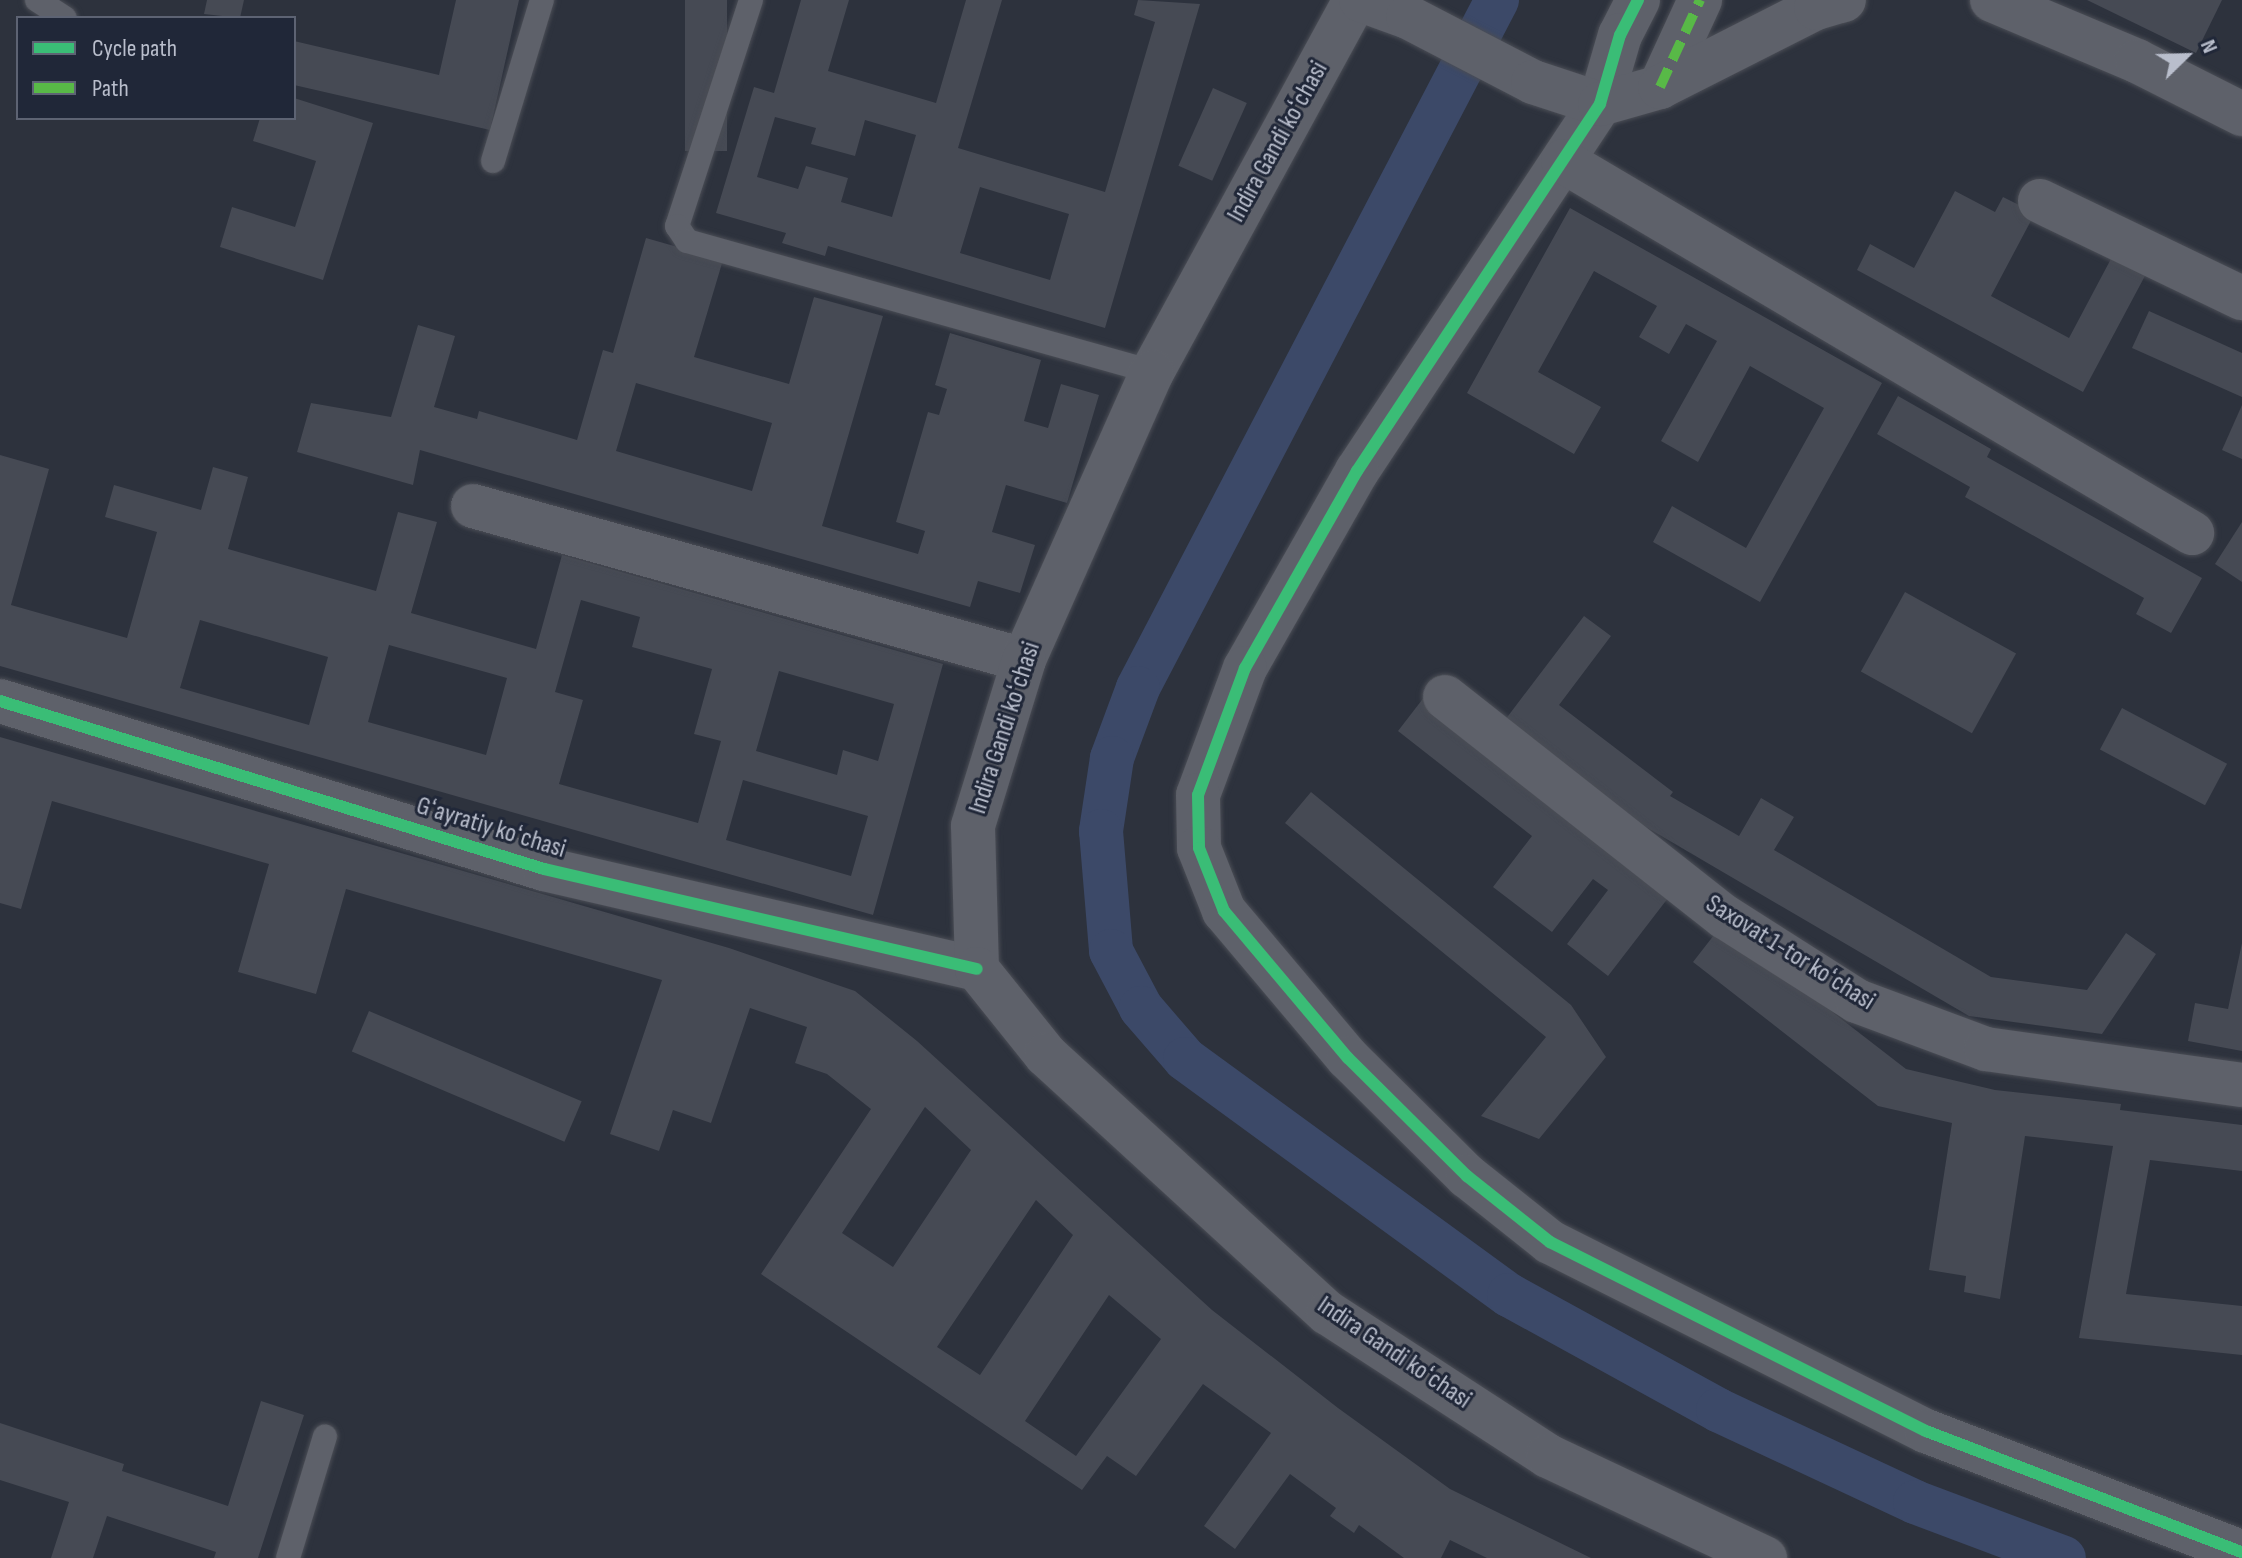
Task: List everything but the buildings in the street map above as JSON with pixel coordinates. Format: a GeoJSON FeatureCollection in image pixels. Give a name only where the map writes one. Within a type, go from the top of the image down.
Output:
{"type":"FeatureCollection","features":[{"type":"Feature","properties":{"kind":"street","name":"Indira Gandi koʻchasi"},"geometry":{"type":"LineString","coordinates":[[1358,0],[1152,372],[1024,660],[973,826],[977,969],[1046,1055],[1328,1313],[1548,1456],[1765,1558]]}},
{"type":"Feature","properties":{"kind":"street"},"geometry":{"type":"LineString","coordinates":[[1358,0],[1408,17],[1533,82],[1600,104],[1660,87],[1816,8],[1844,0]]}},
{"type":"Feature","properties":{"kind":"street"},"geometry":{"type":"LineString","coordinates":[[1638,0],[1620,35],[1600,104],[1357,471],[1245,668],[1198,795],[1199,848],[1224,911],[1348,1058],[1467,1176],[1550,1242],[1926,1431],[2242,1552]]}},
{"type":"Feature","properties":{"kind":"street"},"geometry":{"type":"LineString","coordinates":[[1660,87],[1700,0]]}},
{"type":"Feature","properties":{"kind":"street"},"geometry":{"type":"LineString","coordinates":[[1992,0],[2137,61],[2242,114]]}},
{"type":"Feature","properties":{"kind":"street"},"geometry":{"type":"LineString","coordinates":[[1563,161],[2192,533]]}},
{"type":"Feature","properties":{"kind":"street"},"geometry":{"type":"LineString","coordinates":[[2040,201],[2242,298]]}},
{"type":"Feature","properties":{"kind":"street"},"geometry":{"type":"LineString","coordinates":[[473,506],[1024,660]]}},
{"type":"Feature","properties":{"kind":"street","name":"Saxovat 1-tor koʻchasi"},"geometry":{"type":"LineString","coordinates":[[1445,697],[1725,917],[1857,1001],[1986,1049],[2242,1085]]}},
{"type":"Feature","properties":{"kind":"street","name":"Gʻayratiy koʻchasi"},"geometry":{"type":"LineString","coordinates":[[0,701],[544,869],[977,969]]}},
{"type":"Feature","properties":{"kind":"lane"},"geometry":{"type":"LineString","coordinates":[[37,0],[62,16]]}},
{"type":"Feature","properties":{"kind":"lane"},"geometry":{"type":"LineString","coordinates":[[493,161],[542,0]]}},
{"type":"Feature","properties":{"kind":"lane"},"geometry":{"type":"LineString","coordinates":[[751,0],[677,226],[687,241],[1152,372]]}},
{"type":"Feature","properties":{"kind":"lane"},"geometry":{"type":"LineString","coordinates":[[288,1558],[325,1436]]}},
{"type":"Feature","properties":{"kind":"waterway"},"geometry":{"type":"LineString","coordinates":[[1497,0],[1138,688],[1112,758],[1101,831],[1111,951],[1141,1008],[1185,1059],[1509,1295],[1718,1410],[1915,1502],[2064,1558]]}},
{"type":"Feature","properties":{"kind":"marked path"},"geometry":{"type":"LineString","coordinates":[[1660,87],[1700,0]]}},
{"type":"Feature","properties":{"kind":"cycle path"},"geometry":{"type":"LineString","coordinates":[[1638,0],[1620,35],[1600,104],[1357,471],[1245,668],[1198,795],[1199,848],[1224,911],[1348,1058],[1467,1176],[1550,1242],[1926,1431],[2242,1552]]}},
{"type":"Feature","properties":{"kind":"cycle path"},"geometry":{"type":"LineString","coordinates":[[0,701],[544,869],[977,969]]}}]}
